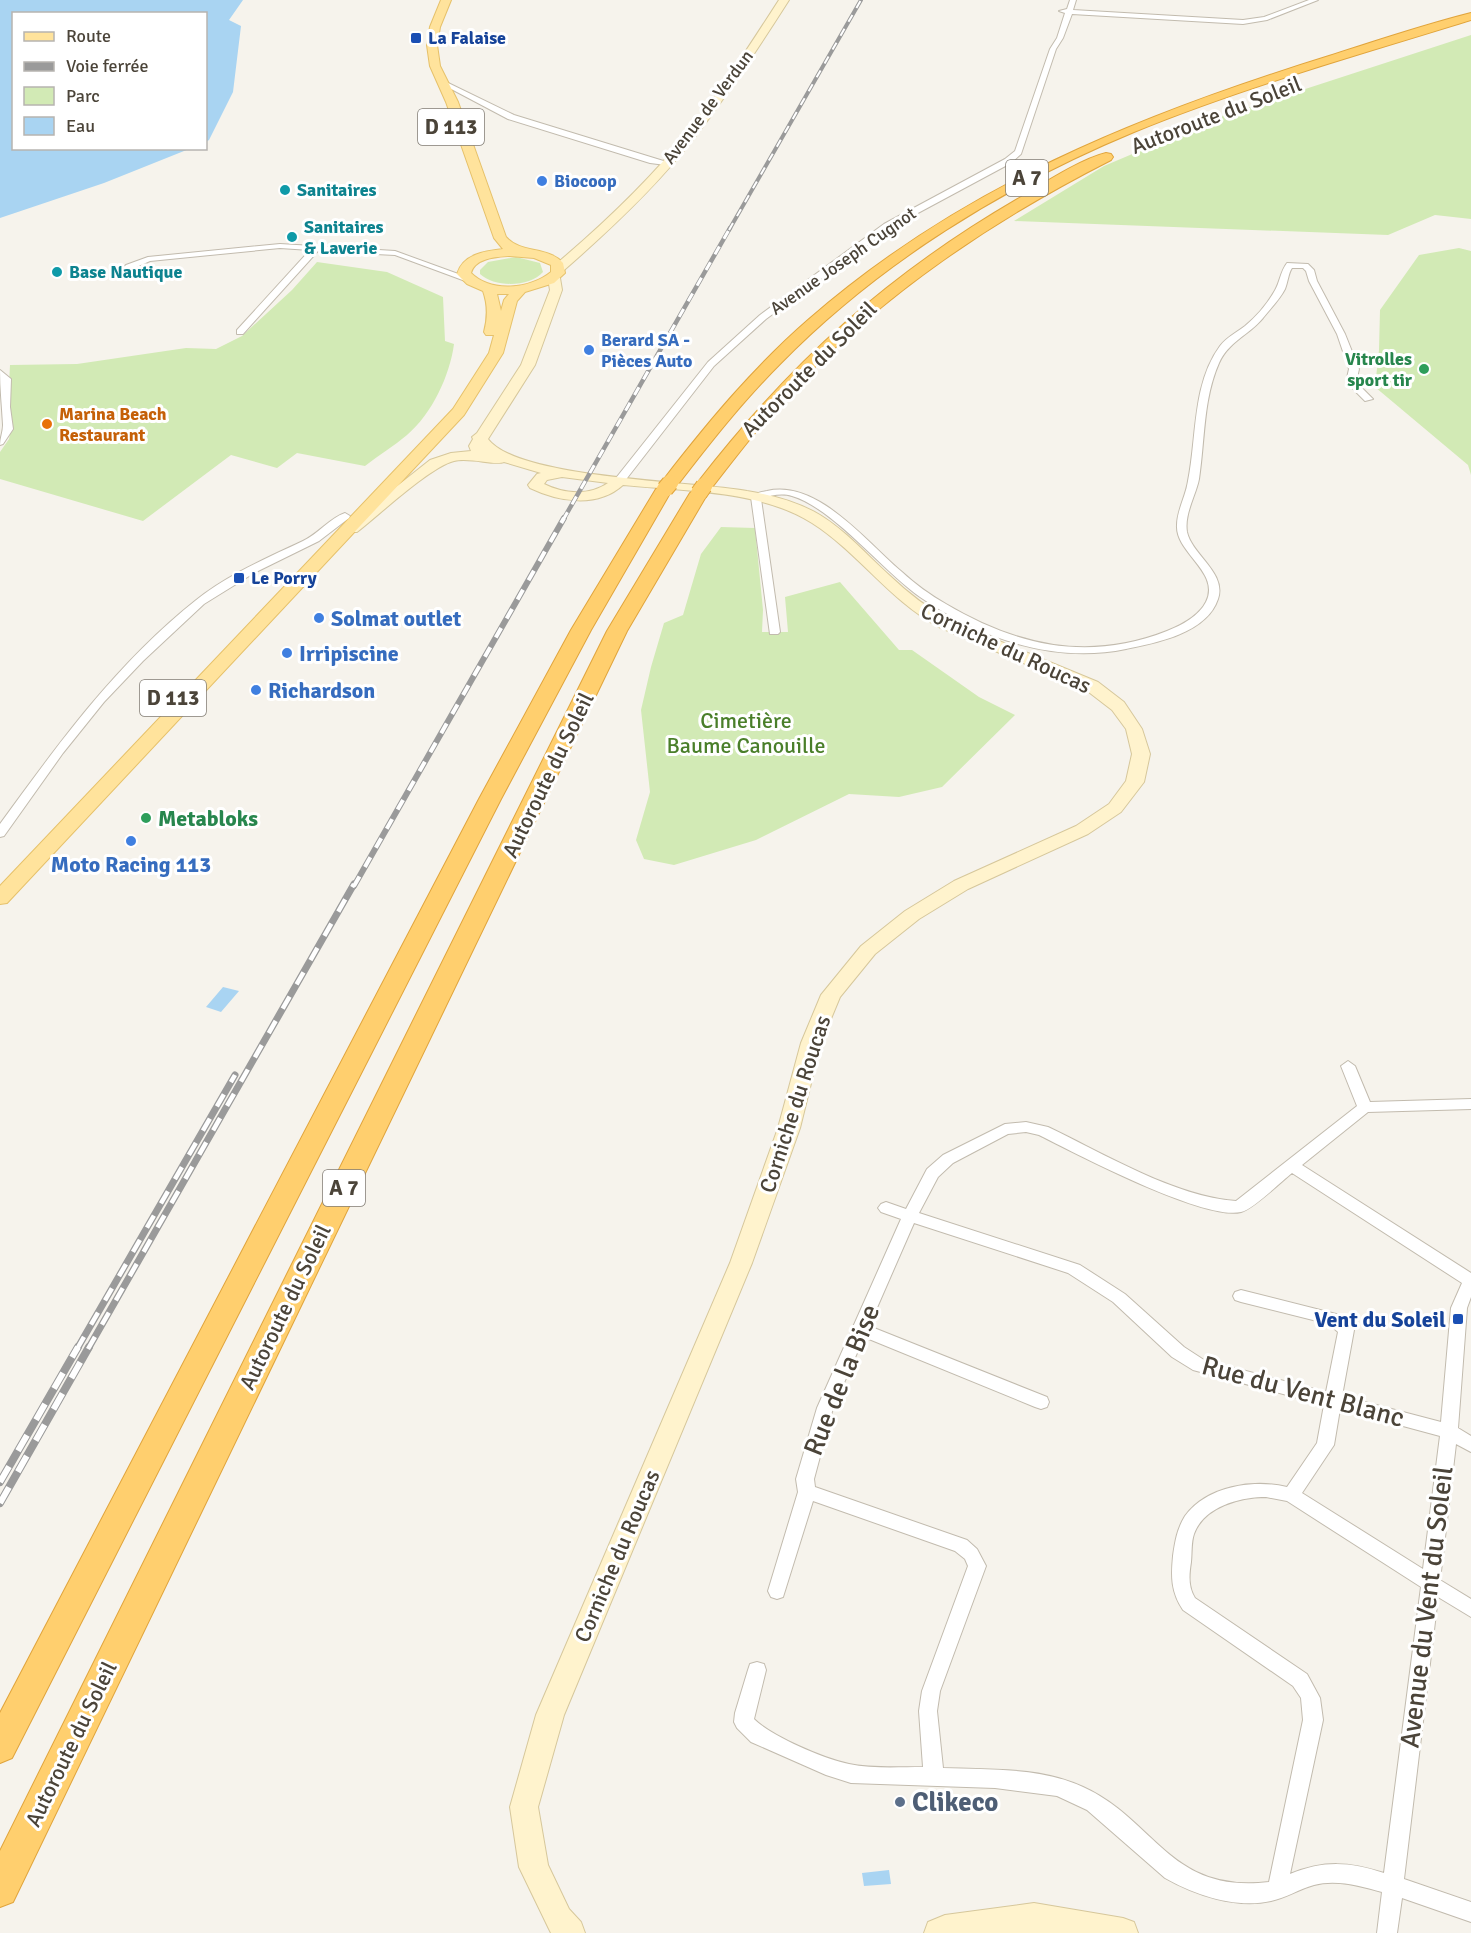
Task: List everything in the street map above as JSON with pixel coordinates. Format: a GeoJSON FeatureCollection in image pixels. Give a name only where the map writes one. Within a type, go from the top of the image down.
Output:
{"type":"FeatureCollection","features":[{"type":"Feature","properties":{"kind":"highway","name":"Autoroute du Soleil"},"geometry":{"type":"LineString","coordinates":[[0,1747],[490,799],[581,630],[668,486],[721,417],[775,359],[847,295],[924,239],[992,197],[1059,161],[1190,106],[1471,16]]}},
{"type":"Feature","properties":{"kind":"highway","name":"Autoroute du Soleil"},"geometry":{"type":"LineString","coordinates":[[1187,123],[1277,90],[1471,27]]}},
{"type":"Feature","properties":{"kind":"highway","name":"Autoroute du Soleil"},"geometry":{"type":"LineString","coordinates":[[0,1889],[617,631],[702,490],[734,445],[771,402],[888,291],[1007,210],[1116,153]]}},
{"type":"Feature","properties":{"kind":"main road","name":"D 113"},"geometry":{"type":"LineString","coordinates":[[438,0],[429,16],[423,49],[431,77],[488,231],[491,250],[489,255]]}},
{"type":"Feature","properties":{"kind":"main road","name":"D 113"},"geometry":{"type":"LineString","coordinates":[[446,0],[436,21],[432,45],[435,66],[452,102],[500,238],[508,247],[520,252]]}},
{"type":"Feature","properties":{"kind":"main road","name":"Avenue de Verdun"},"geometry":{"type":"LineString","coordinates":[[598,233],[690,135],[784,0]]}},
{"type":"Feature","properties":{"kind":"main road"},"geometry":{"type":"LineString","coordinates":[[598,233],[556,279],[538,286],[521,289],[488,288],[466,274],[469,263],[489,255],[520,252],[541,255],[568,252],[598,233]]}},
{"type":"Feature","properties":{"kind":"main road"},"geometry":{"type":"LineString","coordinates":[[483,455],[476,446],[479,437],[510,396],[528,365],[556,279],[557,263],[541,255]]}},
{"type":"Feature","properties":{"kind":"main road","name":"D 113"},"geometry":{"type":"LineString","coordinates":[[0,880],[452,405],[485,352],[495,318],[494,301],[488,288]]}},
{"type":"Feature","properties":{"kind":"main road","name":"D 113"},"geometry":{"type":"LineString","coordinates":[[0,898],[327,549],[459,412],[496,353],[511,300],[521,289]]}},
{"type":"Feature","properties":{"kind":"main road","name":"Corniche du Roucas"},"geometry":{"type":"LineString","coordinates":[[479,437],[485,447],[493,452],[519,462],[561,473],[756,497],[788,505],[818,520],[904,599],[923,612],[1092,686],[1118,706],[1134,729],[1141,754],[1135,782],[1114,808],[1083,830],[961,885],[912,915],[868,950],[831,995],[811,1043],[789,1128],[741,1263],[550,1715],[524,1808],[534,1867],[559,1919],[570,1933]]}},
{"type":"Feature","properties":{"kind":"main road"},"geometry":{"type":"LineString","coordinates":[[327,549],[435,463],[462,455],[483,455],[515,467],[544,491],[559,494],[588,496],[615,487],[620,480]]}},
{"type":"Feature","properties":{"kind":"main road"},"geometry":{"type":"LineString","coordinates":[[535,485],[542,477],[561,473]]}},
{"type":"Feature","properties":{"kind":"main road"},"geometry":{"type":"LineString","coordinates":[[939,1933],[945,1930],[1034,1918],[1122,1933]]}},
{"type":"Feature","properties":{"kind":"street","name":"Avenue Joseph Cugnot"},"geometry":{"type":"LineString","coordinates":[[620,480],[711,364],[763,317],[887,226],[1008,161],[1018,152],[1053,49],[1060,38],[1066,0]]}},
{"type":"Feature","properties":{"kind":"street","name":"Avenue Joseph Cugnot"},"geometry":{"type":"LineString","coordinates":[[1066,11],[1073,0]]}},
{"type":"Feature","properties":{"kind":"street"},"geometry":{"type":"LineString","coordinates":[[1066,11],[1243,22],[1265,19],[1316,0]]}},
{"type":"Feature","properties":{"kind":"street"},"geometry":{"type":"LineString","coordinates":[[442,82],[511,117],[666,163]]}},
{"type":"Feature","properties":{"kind":"street"},"geometry":{"type":"LineString","coordinates":[[123,273],[129,267],[148,259],[279,246],[404,255],[413,257],[443,273],[466,274]]}},
{"type":"Feature","properties":{"kind":"street"},"geometry":{"type":"LineString","coordinates":[[240,332],[317,247]]}},
{"type":"Feature","properties":{"kind":"street"},"geometry":{"type":"LineString","coordinates":[[774,632],[756,497],[775,491],[796,494],[816,502],[909,584],[956,613],[1023,641],[1048,648],[1085,652],[1130,646],[1156,639],[1204,615],[1213,600],[1214,582],[1186,546],[1181,529],[1194,482],[1196,448],[1211,372],[1224,346],[1252,325],[1280,290],[1285,270],[1290,265],[1305,266],[1310,270],[1313,281],[1341,334],[1354,369],[1352,378],[1357,388],[1368,399]]}},
{"type":"Feature","properties":{"kind":"street"},"geometry":{"type":"LineString","coordinates":[[0,373],[6,379],[5,407],[8,429],[0,442]]}},
{"type":"Feature","properties":{"kind":"street"},"geometry":{"type":"LineString","coordinates":[[0,833],[59,750],[100,700],[139,659],[200,602],[250,571],[315,539],[345,516]]}},
{"type":"Feature","properties":{"kind":"street"},"geometry":{"type":"LineString","coordinates":[[1348,1066],[1365,1107],[1471,1104]]}},
{"type":"Feature","properties":{"kind":"street","name":"Rue de la Bise"},"geometry":{"type":"LineString","coordinates":[[777,1591],[807,1492],[805,1479],[808,1464],[825,1408],[910,1215],[938,1165],[1005,1129],[1016,1126],[1043,1131],[1176,1191],[1231,1207],[1245,1204],[1365,1107]]}},
{"type":"Feature","properties":{"kind":"street"},"geometry":{"type":"LineString","coordinates":[[1293,1166],[1471,1283]]}},
{"type":"Feature","properties":{"kind":"street"},"geometry":{"type":"LineString","coordinates":[[886,1208],[910,1215]]}},
{"type":"Feature","properties":{"kind":"street","name":"Rue du Vent Blanc"},"geometry":{"type":"LineString","coordinates":[[910,1215],[1074,1269],[1098,1282],[1139,1314],[1178,1352],[1199,1365],[1449,1431],[1471,1444]]}},
{"type":"Feature","properties":{"kind":"street","name":"Avenue du Vent du Soleil"},"geometry":{"type":"LineString","coordinates":[[1388,1933],[1449,1431],[1459,1308],[1465,1291],[1471,1283]]}},
{"type":"Feature","properties":{"kind":"street"},"geometry":{"type":"LineString","coordinates":[[1241,1296],[1334,1319],[1346,1330],[1325,1445],[1291,1495]]}},
{"type":"Feature","properties":{"kind":"street"},"geometry":{"type":"LineString","coordinates":[[860,1329],[1041,1402]]}},
{"type":"Feature","properties":{"kind":"street"},"geometry":{"type":"LineString","coordinates":[[1277,1890],[1313,1720],[1313,1704],[1308,1689],[1300,1680],[1189,1604],[1179,1585],[1186,1531],[1207,1507],[1227,1496],[1245,1491],[1265,1490],[1291,1495],[1471,1609]]}},
{"type":"Feature","properties":{"kind":"street"},"geometry":{"type":"LineString","coordinates":[[807,1492],[954,1542],[971,1554],[977,1566],[931,1691],[928,1711],[934,1777]]}},
{"type":"Feature","properties":{"kind":"street"},"geometry":{"type":"LineString","coordinates":[[757,1670],[744,1713],[744,1722],[758,1736],[833,1769],[851,1774],[1032,1783],[1056,1787],[1092,1802],[1182,1876],[1202,1885],[1258,1894],[1277,1890],[1317,1874],[1358,1876],[1471,1912]]}},
{"type":"Feature","properties":{"kind":"green space"},"geometry":{"type":"Polygon","coordinates":[[[1471,35],[1471,219],[1435,215],[1388,235],[1014,221],[1104,166],[1222,116],[1471,35]]]}},
{"type":"Feature","properties":{"kind":"green space","name":"Vitrolles sport tir"},"geometry":{"type":"Polygon","coordinates":[[[1459,248],[1471,251],[1471,475],[1468,465],[1375,387],[1380,310],[1419,255],[1459,248]]]}},
{"type":"Feature","properties":{"kind":"green space"},"geometry":{"type":"Polygon","coordinates":[[[516,257],[540,263],[543,272],[530,281],[512,284],[494,282],[480,274],[480,270],[488,262],[516,257]]]}},
{"type":"Feature","properties":{"kind":"green space"},"geometry":{"type":"Polygon","coordinates":[[[317,262],[387,272],[443,297],[445,341],[454,344],[444,381],[432,405],[416,426],[365,466],[297,453],[277,468],[231,455],[143,521],[0,479],[0,452],[9,439],[11,429],[8,403],[10,365],[77,364],[186,348],[216,349],[242,336],[292,290],[317,262]]]}},
{"type":"Feature","properties":{"kind":"green space","name":"Cimetière Baume Canouille"},"geometry":{"type":"Polygon","coordinates":[[[721,527],[755,528],[763,610],[762,632],[788,632],[785,597],[840,582],[899,650],[912,650],[979,697],[1015,715],[942,787],[899,797],[849,794],[756,840],[674,865],[644,859],[636,840],[650,792],[641,710],[664,623],[683,615],[701,554],[721,527]]]}},
{"type":"Feature","properties":{"kind":"water"},"geometry":{"type":"Polygon","coordinates":[[[0,0],[243,0],[229,20],[241,26],[233,92],[207,141],[207,12],[12,12],[12,150],[186,150],[104,183],[0,218],[0,0]]]}},
{"type":"Feature","properties":{"kind":"water"},"geometry":{"type":"Polygon","coordinates":[[[223,987],[239,991],[221,1012],[206,1007],[223,987]]]}},
{"type":"Feature","properties":{"kind":"water"},"geometry":{"type":"Polygon","coordinates":[[[889,1870],[891,1884],[864,1886],[862,1873],[889,1870]]]}},
{"type":"Feature","properties":{"kind":"railway"},"geometry":{"type":"LineString","coordinates":[[729,230],[861,0]]}},
{"type":"Feature","properties":{"kind":"railway"},"geometry":{"type":"LineString","coordinates":[[563,520],[730,228]]}},
{"type":"Feature","properties":{"kind":"railway"},"geometry":{"type":"LineString","coordinates":[[354,886],[564,518]]}},
{"type":"Feature","properties":{"kind":"railway"},"geometry":{"type":"LineString","coordinates":[[88,1349],[354,884]]}},
{"type":"Feature","properties":{"kind":"railway"},"geometry":{"type":"LineString","coordinates":[[77,1349],[235,1075]]}},
{"type":"Feature","properties":{"kind":"railway"},"geometry":{"type":"LineString","coordinates":[[0,1482],[78,1347]]}},
{"type":"Feature","properties":{"kind":"railway"},"geometry":{"type":"LineString","coordinates":[[0,1503],[89,1347]]}},
{"type":"Feature","properties":{"kind":"place","name":"La Falaise"},"geometry":{"type":"Point","coordinates":[416,38]}},
{"type":"Feature","properties":{"kind":"place","name":"Biocoop"},"geometry":{"type":"Point","coordinates":[542,181]}},
{"type":"Feature","properties":{"kind":"place","name":"Sanitaires"},"geometry":{"type":"Point","coordinates":[285,190]}},
{"type":"Feature","properties":{"kind":"place","name":"Sanitaires & Laverie"},"geometry":{"type":"Point","coordinates":[292,237]}},
{"type":"Feature","properties":{"kind":"place","name":"Base Nautique"},"geometry":{"type":"Point","coordinates":[57,272]}},
{"type":"Feature","properties":{"kind":"place","name":"Berard SA - Pièces Auto"},"geometry":{"type":"Point","coordinates":[589,350]}},
{"type":"Feature","properties":{"kind":"place","name":"Vitrolles sport tir"},"geometry":{"type":"Point","coordinates":[1424,369]}},
{"type":"Feature","properties":{"kind":"place","name":"Marina Beach Restaurant"},"geometry":{"type":"Point","coordinates":[47,424]}},
{"type":"Feature","properties":{"kind":"place","name":"Le Porry"},"geometry":{"type":"Point","coordinates":[239,578]}},
{"type":"Feature","properties":{"kind":"place","name":"Solmat outlet"},"geometry":{"type":"Point","coordinates":[319,618]}},
{"type":"Feature","properties":{"kind":"place","name":"Irripiscine"},"geometry":{"type":"Point","coordinates":[287,653]}},
{"type":"Feature","properties":{"kind":"place","name":"Richardson"},"geometry":{"type":"Point","coordinates":[256,690]}},
{"type":"Feature","properties":{"kind":"place","name":"Metabloks"},"geometry":{"type":"Point","coordinates":[146,818]}},
{"type":"Feature","properties":{"kind":"place","name":"Moto Racing 113"},"geometry":{"type":"Point","coordinates":[131,841]}},
{"type":"Feature","properties":{"kind":"place","name":"Vent du Soleil"},"geometry":{"type":"Point","coordinates":[1458,1319]}},
{"type":"Feature","properties":{"kind":"place","name":"Clikeco"},"geometry":{"type":"Point","coordinates":[900,1802]}}]}
